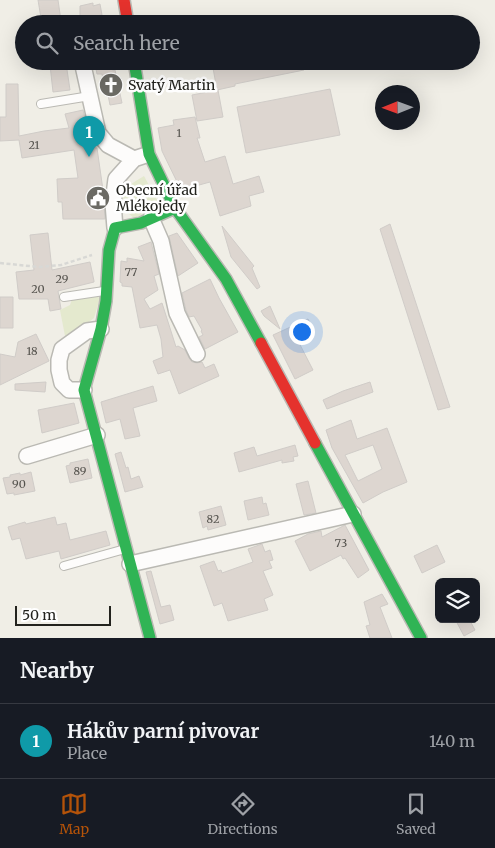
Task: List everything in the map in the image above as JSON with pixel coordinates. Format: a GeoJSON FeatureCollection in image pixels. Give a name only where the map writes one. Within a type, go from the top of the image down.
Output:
{"type":"FeatureCollection","features":[{"type":"Feature","properties":{"kind":"street"},"geometry":{"type":"LineString","coordinates":[[124,0],[126,15]]}},
{"type":"Feature","properties":{"kind":"street"},"geometry":{"type":"LineString","coordinates":[[84,70],[98,133],[108,145],[134,159]]}},
{"type":"Feature","properties":{"kind":"street"},"geometry":{"type":"LineString","coordinates":[[135,70],[149,154],[175,208],[226,279],[421,638]]}},
{"type":"Feature","properties":{"kind":"street"},"geometry":{"type":"LineString","coordinates":[[149,154],[134,159],[116,180],[113,203],[115,228],[109,250],[106,302],[101,329],[84,390],[150,638]]}},
{"type":"Feature","properties":{"kind":"street"},"geometry":{"type":"LineString","coordinates":[[115,228],[141,223],[175,208]]}},
{"type":"Feature","properties":{"kind":"street"},"geometry":{"type":"LineString","coordinates":[[151,218],[161,241],[177,313],[197,354]]}},
{"type":"Feature","properties":{"kind":"street"},"geometry":{"type":"LineString","coordinates":[[84,390],[70,390],[62,383],[59,370],[62,349],[87,331],[101,329]]}},
{"type":"Feature","properties":{"kind":"street"},"geometry":{"type":"LineString","coordinates":[[27,456],[97,436]]}},
{"type":"Feature","properties":{"kind":"street"},"geometry":{"type":"LineString","coordinates":[[130,564],[353,514]]}},
{"type":"Feature","properties":{"kind":"lane"},"geometry":{"type":"LineString","coordinates":[[41,104],[90,96]]}},
{"type":"Feature","properties":{"kind":"lane"},"geometry":{"type":"LineString","coordinates":[[64,297],[106,290]]}},
{"type":"Feature","properties":{"kind":"lane"},"geometry":{"type":"LineString","coordinates":[[64,566],[126,548]]}},
{"type":"Feature","properties":{"kind":"path"},"geometry":{"type":"LineString","coordinates":[[0,264],[39,267],[61,265],[109,250]]}},
{"type":"Feature","properties":{"kind":"green space"},"geometry":{"type":"Polygon","coordinates":[[[144,176],[161,207],[134,218],[123,209],[124,196],[129,185],[144,176]]]}},
{"type":"Feature","properties":{"kind":"green space"},"geometry":{"type":"Polygon","coordinates":[[[94,295],[100,298],[94,318],[78,330],[65,336],[60,310],[70,305],[72,299],[94,295]]]}},
{"type":"Feature","properties":{"kind":"building"},"geometry":{"type":"Polygon","coordinates":[[[38,0],[58,0],[60,15],[40,15],[38,0]]]}},
{"type":"Feature","properties":{"kind":"building"},"geometry":{"type":"Polygon","coordinates":[[[93,3],[93,6],[100,4],[102,15],[80,15],[80,6],[93,3]]]}},
{"type":"Feature","properties":{"kind":"building"},"geometry":{"type":"Polygon","coordinates":[[[51,70],[67,70],[70,90],[53,92],[51,70]]]}},
{"type":"Feature","properties":{"kind":"building","name":"Svatý Martin"},"geometry":{"type":"Polygon","coordinates":[[[96,70],[115,70],[122,103],[110,105],[108,95],[106,96],[102,74],[97,74],[96,70]]]}},
{"type":"Feature","properties":{"kind":"building"},"geometry":{"type":"Polygon","coordinates":[[[213,70],[304,70],[235,84],[235,86],[217,90],[213,70]]]}},
{"type":"Feature","properties":{"kind":"building"},"geometry":{"type":"Polygon","coordinates":[[[6,84],[18,84],[19,136],[69,128],[65,114],[83,110],[89,135],[95,148],[97,148],[103,190],[105,190],[105,219],[63,219],[62,202],[58,202],[57,179],[78,178],[74,150],[22,158],[19,140],[0,141],[0,117],[6,117],[6,84]]]}},
{"type":"Feature","properties":{"kind":"building"},"geometry":{"type":"Polygon","coordinates":[[[330,89],[340,135],[246,153],[237,107],[330,89]]]}},
{"type":"Feature","properties":{"kind":"building"},"geometry":{"type":"Polygon","coordinates":[[[218,90],[223,117],[197,121],[192,95],[218,90]]]}},
{"type":"Feature","properties":{"kind":"building"},"geometry":{"type":"Polygon","coordinates":[[[195,117],[200,138],[197,138],[205,162],[225,156],[233,184],[259,176],[264,192],[249,196],[251,206],[220,216],[210,182],[181,190],[162,151],[158,128],[174,125],[173,120],[195,117]]]}},
{"type":"Feature","properties":{"kind":"building"},"geometry":{"type":"Polygon","coordinates":[[[390,224],[450,407],[438,410],[380,229],[390,224]]]}},
{"type":"Feature","properties":{"kind":"building"},"geometry":{"type":"Polygon","coordinates":[[[222,226],[254,266],[252,268],[260,287],[257,289],[231,257],[222,226]]]}},
{"type":"Feature","properties":{"kind":"building"},"geometry":{"type":"Polygon","coordinates":[[[48,233],[52,270],[90,262],[94,281],[58,291],[61,309],[50,311],[48,299],[19,299],[16,272],[34,270],[30,235],[48,233]]]}},
{"type":"Feature","properties":{"kind":"building"},"geometry":{"type":"Polygon","coordinates":[[[177,233],[198,263],[178,276],[169,236],[177,233]]]}},
{"type":"Feature","properties":{"kind":"building"},"geometry":{"type":"Polygon","coordinates":[[[151,242],[159,274],[154,276],[158,290],[144,299],[150,309],[162,303],[176,347],[178,346],[185,350],[192,362],[202,362],[205,368],[214,364],[219,376],[179,394],[170,370],[158,374],[153,361],[163,357],[157,325],[140,328],[132,287],[122,286],[120,282],[121,261],[127,262],[127,258],[144,261],[138,247],[151,242]]]}},
{"type":"Feature","properties":{"kind":"building"},"geometry":{"type":"Polygon","coordinates":[[[210,279],[238,332],[205,349],[199,337],[203,335],[202,330],[194,316],[189,317],[182,293],[210,279]]]}},
{"type":"Feature","properties":{"kind":"building"},"geometry":{"type":"Polygon","coordinates":[[[0,297],[13,297],[13,328],[0,328],[0,297]]]}},
{"type":"Feature","properties":{"kind":"building"},"geometry":{"type":"Polygon","coordinates":[[[270,306],[280,329],[264,316],[261,311],[270,306]]]}},
{"type":"Feature","properties":{"kind":"building"},"geometry":{"type":"Polygon","coordinates":[[[308,319],[313,329],[296,337],[313,370],[295,379],[273,335],[308,319]]]}},
{"type":"Feature","properties":{"kind":"building"},"geometry":{"type":"Polygon","coordinates":[[[36,334],[49,361],[0,385],[0,354],[15,357],[18,342],[36,334]]]}},
{"type":"Feature","properties":{"kind":"building"},"geometry":{"type":"Polygon","coordinates":[[[46,382],[45,392],[15,390],[15,384],[46,382]]]}},
{"type":"Feature","properties":{"kind":"building"},"geometry":{"type":"Polygon","coordinates":[[[370,382],[373,392],[327,409],[323,400],[370,382]]]}},
{"type":"Feature","properties":{"kind":"building"},"geometry":{"type":"Polygon","coordinates":[[[153,386],[157,401],[133,408],[140,436],[125,439],[120,419],[106,423],[101,402],[153,386]]]}},
{"type":"Feature","properties":{"kind":"building"},"geometry":{"type":"Polygon","coordinates":[[[74,403],[79,423],[42,433],[38,410],[74,403]]]}},
{"type":"Feature","properties":{"kind":"building"},"geometry":{"type":"Polygon","coordinates":[[[351,420],[357,439],[387,428],[407,482],[363,503],[332,448],[326,430],[351,420]],[[373,445],[345,455],[358,481],[382,469],[373,445]]]}},
{"type":"Feature","properties":{"kind":"building"},"geometry":{"type":"Polygon","coordinates":[[[295,445],[298,456],[293,457],[294,461],[282,463],[282,460],[239,472],[234,453],[254,447],[257,456],[295,445]]]}},
{"type":"Feature","properties":{"kind":"building"},"geometry":{"type":"Polygon","coordinates":[[[121,452],[131,479],[139,476],[143,487],[125,492],[115,454],[121,452]]]}},
{"type":"Feature","properties":{"kind":"building"},"geometry":{"type":"Polygon","coordinates":[[[88,459],[92,478],[70,483],[66,466],[70,465],[70,463],[88,459]]]}},
{"type":"Feature","properties":{"kind":"building"},"geometry":{"type":"Polygon","coordinates":[[[31,472],[35,491],[14,495],[14,493],[7,494],[3,478],[31,472]]]}},
{"type":"Feature","properties":{"kind":"building"},"geometry":{"type":"Polygon","coordinates":[[[308,481],[316,513],[304,515],[296,484],[308,481]]]}},
{"type":"Feature","properties":{"kind":"building"},"geometry":{"type":"Polygon","coordinates":[[[262,497],[263,504],[266,503],[269,515],[248,520],[244,501],[262,497]]]}},
{"type":"Feature","properties":{"kind":"building"},"geometry":{"type":"Polygon","coordinates":[[[221,506],[226,525],[208,530],[207,526],[203,528],[199,512],[221,506]]]}},
{"type":"Feature","properties":{"kind":"building"},"geometry":{"type":"Polygon","coordinates":[[[55,517],[57,525],[66,523],[70,540],[106,531],[110,545],[61,559],[59,551],[26,559],[20,538],[12,540],[8,527],[55,517]]]}},
{"type":"Feature","properties":{"kind":"building"},"geometry":{"type":"Polygon","coordinates":[[[345,525],[369,570],[358,578],[341,555],[310,571],[295,541],[308,534],[321,531],[322,537],[345,525]]]}},
{"type":"Feature","properties":{"kind":"building"},"geometry":{"type":"Polygon","coordinates":[[[262,544],[265,552],[270,550],[273,560],[269,561],[272,568],[263,571],[273,595],[264,599],[268,610],[228,621],[222,603],[214,606],[200,566],[214,561],[218,571],[221,570],[222,573],[253,562],[248,549],[262,544]]]}},
{"type":"Feature","properties":{"kind":"building"},"geometry":{"type":"Polygon","coordinates":[[[437,545],[445,562],[422,573],[414,556],[437,545]]]}},
{"type":"Feature","properties":{"kind":"building"},"geometry":{"type":"Polygon","coordinates":[[[151,571],[161,607],[170,605],[174,620],[160,624],[146,572],[151,571]]]}},
{"type":"Feature","properties":{"kind":"building"},"geometry":{"type":"Polygon","coordinates":[[[382,594],[388,604],[380,607],[392,638],[370,638],[366,626],[370,625],[364,602],[382,594]]]}},
{"type":"Feature","properties":{"kind":"building"},"geometry":{"type":"Polygon","coordinates":[[[457,623],[471,623],[475,630],[464,636],[457,623]]]}},
{"type":"Feature","properties":{"kind":"traffic: fast"},"geometry":{"type":"LineString","coordinates":[[135,70],[149,154],[175,208],[226,279],[261,343]]}},
{"type":"Feature","properties":{"kind":"traffic: fast"},"geometry":{"type":"LineString","coordinates":[[150,638],[84,390],[101,329],[106,301],[109,250],[115,228],[141,223],[175,208]]}},
{"type":"Feature","properties":{"kind":"traffic: fast"},"geometry":{"type":"LineString","coordinates":[[315,443],[421,638]]}},
{"type":"Feature","properties":{"kind":"traffic: jam"},"geometry":{"type":"LineString","coordinates":[[124,0],[126,15]]}},
{"type":"Feature","properties":{"kind":"traffic: jam"},"geometry":{"type":"LineString","coordinates":[[261,343],[315,443]]}},
{"type":"Feature","properties":{"kind":"place","name":"Svatý Martin"},"geometry":{"type":"Point","coordinates":[111,85]}},
{"type":"Feature","properties":{"kind":"place","name":"Hákův parní pivovar"},"geometry":{"type":"Point","coordinates":[89,157]}},
{"type":"Feature","properties":{"kind":"place","name":"Obecní úřad Mlékojedy"},"geometry":{"type":"Point","coordinates":[98,198]}}]}
